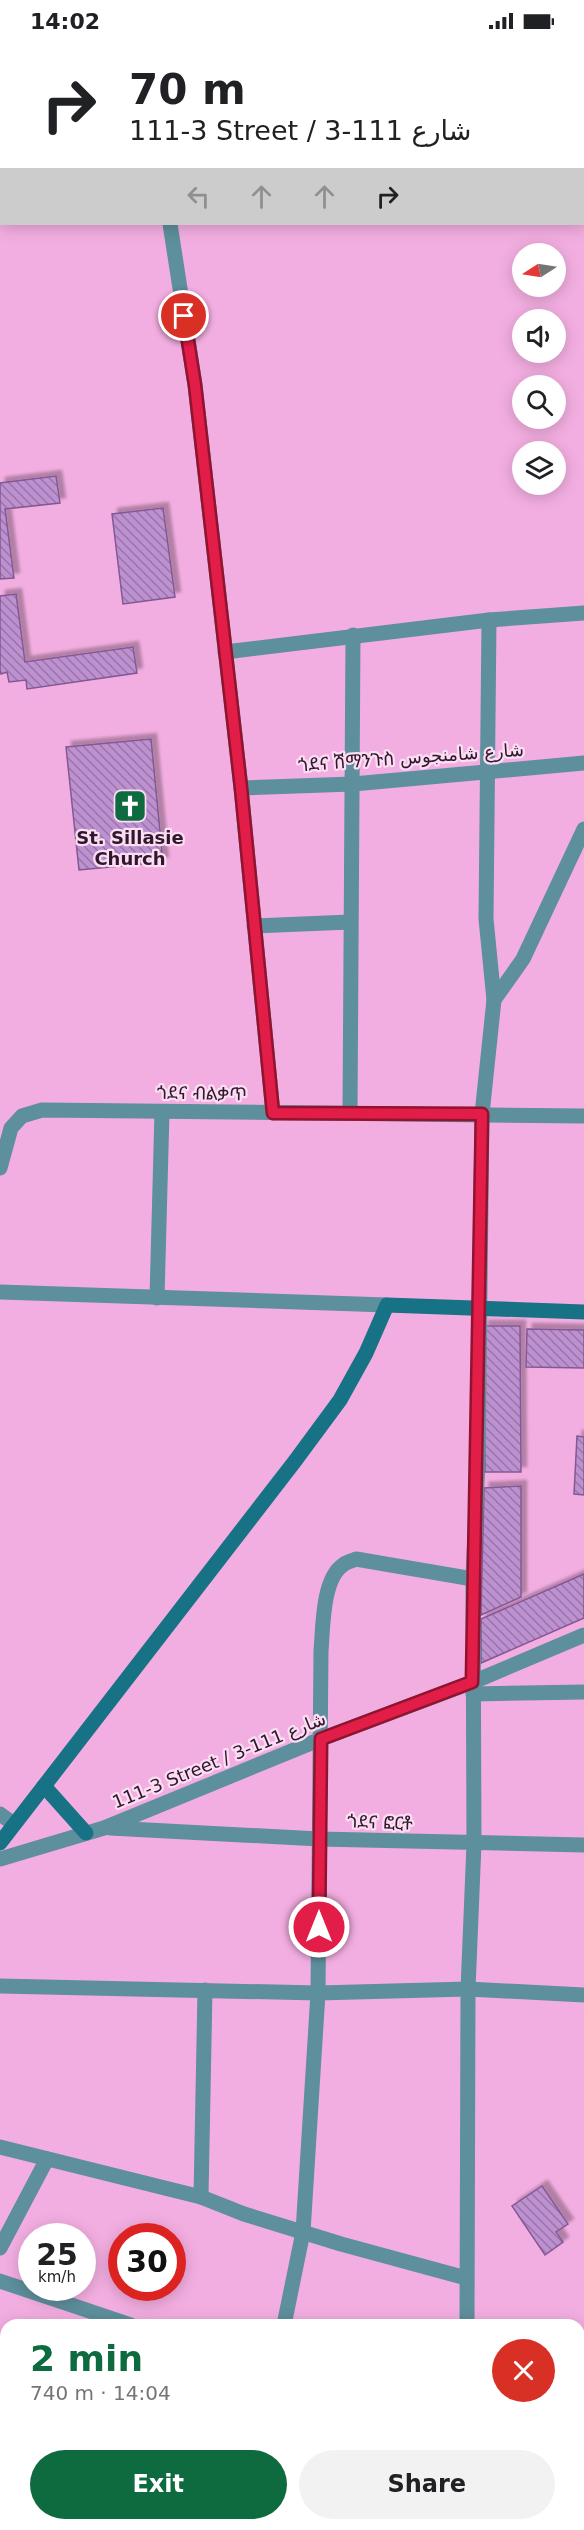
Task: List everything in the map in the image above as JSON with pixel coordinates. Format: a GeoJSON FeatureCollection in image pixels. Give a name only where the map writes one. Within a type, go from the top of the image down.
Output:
{"type":"FeatureCollection","features":[{"type":"Feature","properties":{"kind":"main road"},"geometry":{"type":"LineString","coordinates":[[0,1844],[327,1417],[366,1353],[387,1305],[584,1312]]}},
{"type":"Feature","properties":{"kind":"main road"},"geometry":{"type":"LineString","coordinates":[[44,1786],[86,1833]]}},
{"type":"Feature","properties":{"kind":"street"},"geometry":{"type":"LineString","coordinates":[[170,225],[195,385],[241,788],[273,1113]]}},
{"type":"Feature","properties":{"kind":"street"},"geometry":{"type":"LineString","coordinates":[[225,652],[489,620],[584,614]]}},
{"type":"Feature","properties":{"kind":"street"},"geometry":{"type":"LineString","coordinates":[[467,2319],[468,1989],[474,1844],[473,1579],[482,1114],[494,1000],[486,919],[489,620]]}},
{"type":"Feature","properties":{"kind":"street"},"geometry":{"type":"LineString","coordinates":[[350,1112],[352,635]]}},
{"type":"Feature","properties":{"kind":"street","name":"ጎደና ሽማንጉስ شارع شامنجوس"},"geometry":{"type":"LineString","coordinates":[[241,788],[353,784],[584,763]]}},
{"type":"Feature","properties":{"kind":"street"},"geometry":{"type":"LineString","coordinates":[[494,1000],[523,958],[584,830]]}},
{"type":"Feature","properties":{"kind":"street"},"geometry":{"type":"LineString","coordinates":[[254,926],[350,922]]}},
{"type":"Feature","properties":{"kind":"street","name":"ጎደና ብልቃጥ"},"geometry":{"type":"LineString","coordinates":[[0,1168],[11,1128],[22,1116],[42,1110],[584,1116]]}},
{"type":"Feature","properties":{"kind":"street"},"geometry":{"type":"LineString","coordinates":[[157,1298],[162,1112]]}},
{"type":"Feature","properties":{"kind":"street"},"geometry":{"type":"LineString","coordinates":[[0,1292],[387,1305]]}},
{"type":"Feature","properties":{"kind":"street"},"geometry":{"type":"LineString","coordinates":[[285,2319],[303,2232],[318,1993],[321,1651],[325,1601],[332,1578],[342,1565],[356,1559],[473,1579]]}},
{"type":"Feature","properties":{"kind":"street","name":"111-3 Street / شارع 111-3"},"geometry":{"type":"LineString","coordinates":[[0,1859],[104,1828],[321,1739],[473,1688],[584,1635]]}},
{"type":"Feature","properties":{"kind":"street"},"geometry":{"type":"LineString","coordinates":[[473,1688],[584,1692]]}},
{"type":"Feature","properties":{"kind":"street"},"geometry":{"type":"LineString","coordinates":[[0,1814],[14,1824]]}},
{"type":"Feature","properties":{"kind":"street","name":"ጎደና ፎርቶ"},"geometry":{"type":"LineString","coordinates":[[104,1828],[319,1839],[584,1845]]}},
{"type":"Feature","properties":{"kind":"street"},"geometry":{"type":"LineString","coordinates":[[0,1986],[318,1993],[468,1989],[584,1995]]}},
{"type":"Feature","properties":{"kind":"street"},"geometry":{"type":"LineString","coordinates":[[201,2197],[205,1990]]}},
{"type":"Feature","properties":{"kind":"street"},"geometry":{"type":"LineString","coordinates":[[0,2147],[201,2197],[244,2214],[466,2278]]}},
{"type":"Feature","properties":{"kind":"street"},"geometry":{"type":"LineString","coordinates":[[0,2248],[47,2159]]}},
{"type":"Feature","properties":{"kind":"street"},"geometry":{"type":"LineString","coordinates":[[0,2281],[113,2319]]}},
{"type":"Feature","properties":{"kind":"building"},"geometry":{"type":"Polygon","coordinates":[[[56,476],[60,503],[5,509],[14,578],[0,579],[0,483],[56,476]]]}},
{"type":"Feature","properties":{"kind":"building"},"geometry":{"type":"Polygon","coordinates":[[[163,508],[175,597],[123,604],[112,514],[163,508]]]}},
{"type":"Feature","properties":{"kind":"building"},"geometry":{"type":"Polygon","coordinates":[[[16,594],[25,662],[133,647],[137,673],[27,689],[26,680],[9,682],[7,672],[1,674],[0,670],[0,596],[16,594]]]}},
{"type":"Feature","properties":{"kind":"building"},"geometry":{"type":"Polygon","coordinates":[[[151,739],[163,862],[79,870],[66,747],[151,739]]]}},
{"type":"Feature","properties":{"kind":"building"},"geometry":{"type":"Polygon","coordinates":[[[483,1326],[520,1326],[521,1472],[485,1472],[483,1326]]]}},
{"type":"Feature","properties":{"kind":"building"},"geometry":{"type":"Polygon","coordinates":[[[527,1329],[584,1330],[584,1368],[526,1367],[527,1329]]]}},
{"type":"Feature","properties":{"kind":"building"},"geometry":{"type":"Polygon","coordinates":[[[577,1436],[584,1437],[584,1495],[574,1494],[577,1436]]]}},
{"type":"Feature","properties":{"kind":"building"},"geometry":{"type":"Polygon","coordinates":[[[521,1486],[521,1597],[481,1615],[484,1488],[521,1486]]]}},
{"type":"Feature","properties":{"kind":"building"},"geometry":{"type":"Polygon","coordinates":[[[584,1574],[584,1618],[481,1663],[481,1619],[584,1574]]]}},
{"type":"Feature","properties":{"kind":"building"},"geometry":{"type":"Polygon","coordinates":[[[542,2186],[568,2224],[556,2232],[563,2242],[545,2255],[512,2206],[542,2186]]]}},
{"type":"Feature","properties":{"kind":"place","name":"St. Sillasie Church"},"geometry":{"type":"Point","coordinates":[130,806]}},
{"type":"Feature","properties":{"kind":"route"},"geometry":{"type":"LineString","coordinates":[[184,316],[195,385],[241,788],[273,1113],[482,1114],[478,1459],[472,1682],[321,1739],[319,1927]]}}]}
